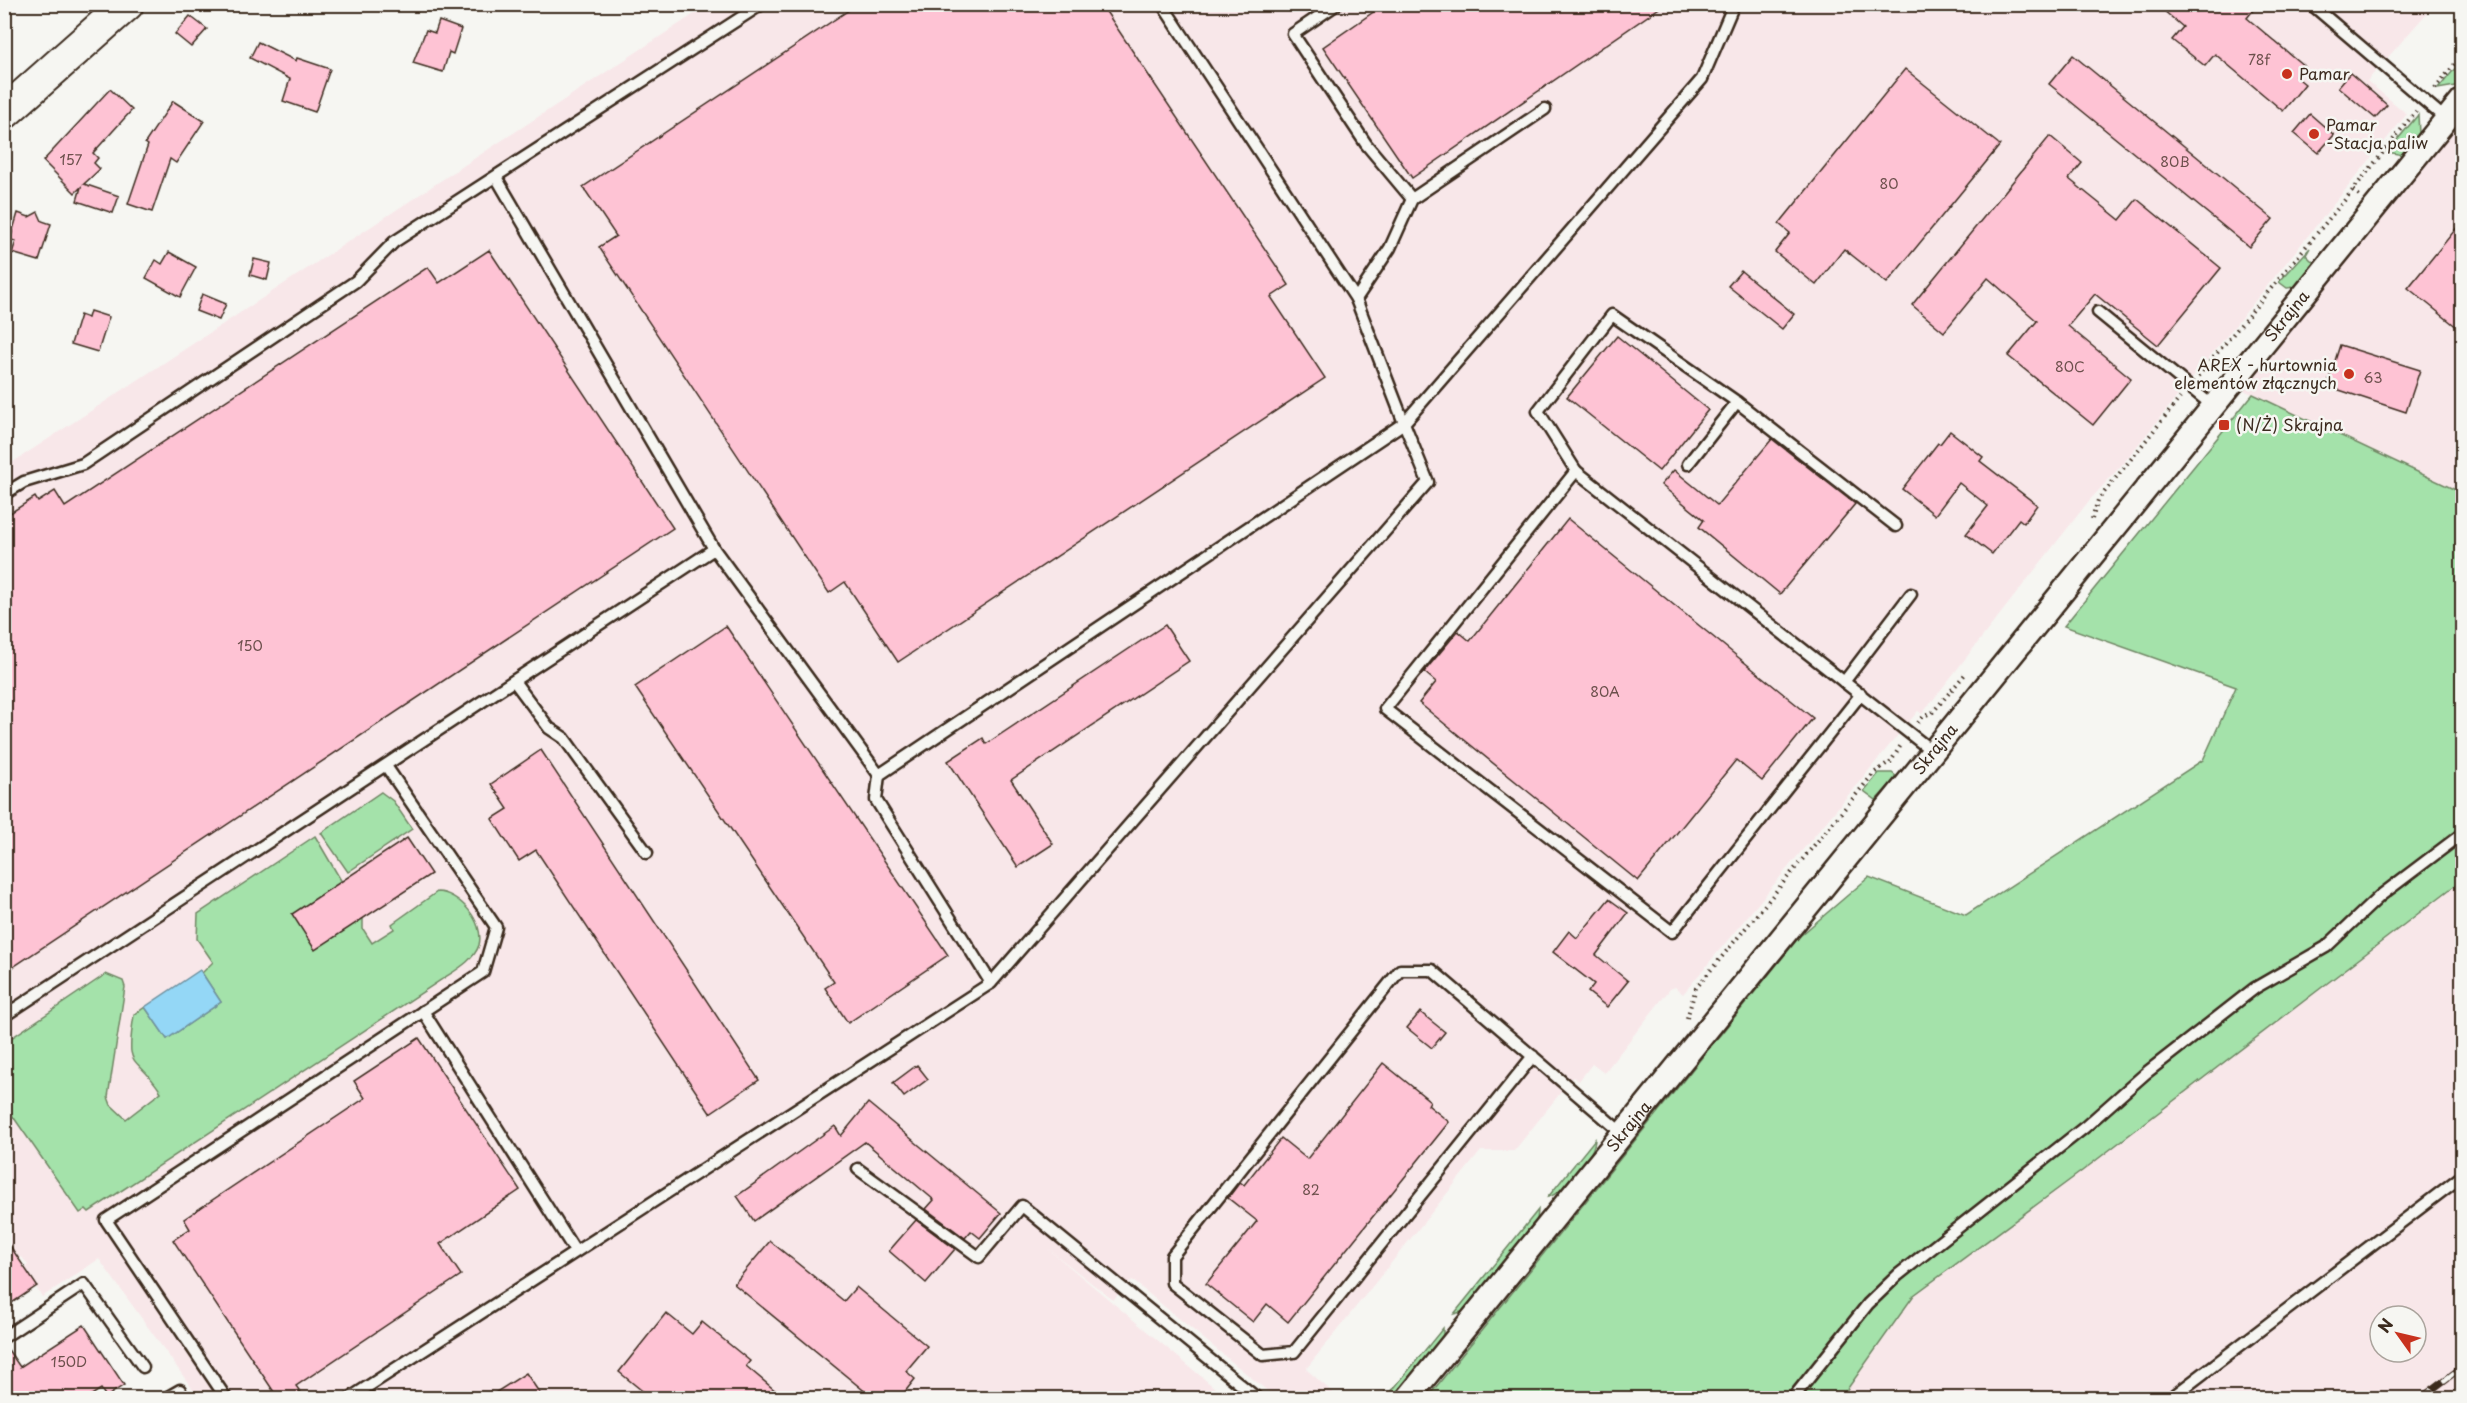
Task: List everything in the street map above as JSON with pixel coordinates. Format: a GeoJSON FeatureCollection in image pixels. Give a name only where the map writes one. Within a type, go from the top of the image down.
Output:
{"type":"FeatureCollection","features":[{"type":"Feature","properties":{"kind":"street"},"geometry":{"type":"LineString","coordinates":[[4,113],[127,4]]}},
{"type":"Feature","properties":{"kind":"street","name":"Skrajna"},"geometry":{"type":"LineString","coordinates":[[1398,1394],[1623,1133],[2463,100]]}},
{"type":"Feature","properties":{"kind":"lane"},"geometry":{"type":"LineString","coordinates":[[4,494],[24,482],[83,464],[356,281],[394,242],[762,4]]}},
{"type":"Feature","properties":{"kind":"lane"},"geometry":{"type":"LineString","coordinates":[[350,1398],[991,983],[1428,482],[1356,299],[1162,4]]}},
{"type":"Feature","properties":{"kind":"lane"},"geometry":{"type":"LineString","coordinates":[[1337,4],[1293,34],[1366,144],[1412,199]]}},
{"type":"Feature","properties":{"kind":"lane"},"geometry":{"type":"LineString","coordinates":[[879,775],[1404,423],[1702,79],[1734,4]]}},
{"type":"Feature","properties":{"kind":"lane"},"geometry":{"type":"LineString","coordinates":[[2311,4],[2447,120]]}},
{"type":"Feature","properties":{"kind":"lane"},"geometry":{"type":"LineString","coordinates":[[1356,299],[1390,249],[1412,199],[1545,109]]}},
{"type":"Feature","properties":{"kind":"lane"},"geometry":{"type":"LineString","coordinates":[[496,177],[714,549],[879,775],[876,800],[991,983]]}},
{"type":"Feature","properties":{"kind":"lane"},"geometry":{"type":"LineString","coordinates":[[2098,312],[2214,408]]}},
{"type":"Feature","properties":{"kind":"lane"},"geometry":{"type":"LineString","coordinates":[[1896,526],[1737,402],[1612,315],[1538,411],[1576,471],[1932,751]]}},
{"type":"Feature","properties":{"kind":"lane"},"geometry":{"type":"LineString","coordinates":[[1688,464],[1737,402]]}},
{"type":"Feature","properties":{"kind":"lane"},"geometry":{"type":"LineString","coordinates":[[1576,471],[1385,709],[1672,932],[1861,694]]}},
{"type":"Feature","properties":{"kind":"lane"},"geometry":{"type":"LineString","coordinates":[[4,1016],[714,549]]}},
{"type":"Feature","properties":{"kind":"lane"},"geometry":{"type":"LineString","coordinates":[[1844,682],[1911,594]]}},
{"type":"Feature","properties":{"kind":"lane"},"geometry":{"type":"LineString","coordinates":[[514,681],[549,728],[564,738],[647,853]]}},
{"type":"Feature","properties":{"kind":"lane"},"geometry":{"type":"LineString","coordinates":[[226,1398],[106,1220],[483,972],[496,927],[386,766]]}},
{"type":"Feature","properties":{"kind":"lane"},"geometry":{"type":"LineString","coordinates":[[1793,1398],[1868,1304],[1898,1275],[2085,1127],[2192,1037],[2255,988],[2326,947],[2380,896],[2463,834]]}},
{"type":"Feature","properties":{"kind":"lane"},"geometry":{"type":"LineString","coordinates":[[1533,1056],[1294,1352],[1263,1355],[1172,1283],[1172,1256],[1400,970],[1432,970],[1533,1056],[1623,1133]]}},
{"type":"Feature","properties":{"kind":"lane"},"geometry":{"type":"LineString","coordinates":[[423,1011],[575,1251]]}},
{"type":"Feature","properties":{"kind":"lane"},"geometry":{"type":"LineString","coordinates":[[858,1169],[979,1257],[1022,1206],[1257,1398]]}},
{"type":"Feature","properties":{"kind":"lane"},"geometry":{"type":"LineString","coordinates":[[2171,1398],[2463,1176]]}},
{"type":"Feature","properties":{"kind":"lane"},"geometry":{"type":"LineString","coordinates":[[4,1337],[84,1284],[143,1367]]}},
{"type":"Feature","properties":{"kind":"lane"},"geometry":{"type":"LineString","coordinates":[[166,1398],[180,1390]]}},
{"type":"Feature","properties":{"kind":"path"},"geometry":{"type":"LineString","coordinates":[[2092,523],[2098,500],[2188,387],[2463,55]]}},
{"type":"Feature","properties":{"kind":"path"},"geometry":{"type":"LineString","coordinates":[[2353,189],[2366,201]]}},
{"type":"Feature","properties":{"kind":"path"},"geometry":{"type":"LineString","coordinates":[[1686,1021],[1696,988],[1874,773],[1889,762],[1924,716],[1933,712],[1970,670]]}},
{"type":"Feature","properties":{"kind":"path"},"geometry":{"type":"LineString","coordinates":[[1889,762],[1895,767]]}},
{"type":"Feature","properties":{"kind":"path"},"geometry":{"type":"LineString","coordinates":[[1381,1398],[1398,1394]]}},
{"type":"Feature","properties":{"kind":"shaded area"},"geometry":{"type":"Polygon","coordinates":[[[708,5],[2434,5],[2367,81],[2407,114],[2120,467],[2088,502],[1922,714],[1918,711],[1683,994],[1675,987],[1670,989],[1604,1073],[1592,1064],[1579,1081],[1573,1077],[1514,1151],[1481,1151],[1306,1369],[1339,1398],[1276,1398],[1132,1280],[1113,1300],[1047,1248],[1227,1398],[199,1398],[99,1259],[42,1297],[25,1268],[28,1265],[22,1257],[19,1259],[4,1237],[4,468],[708,5]]]}},
{"type":"Feature","properties":{"kind":"shaded area"},"geometry":{"type":"Polygon","coordinates":[[[2462,100],[2462,493],[2233,385],[2462,100]]]}},
{"type":"Feature","properties":{"kind":"shaded area"},"geometry":{"type":"Polygon","coordinates":[[[2462,880],[2462,1398],[1841,1398],[1914,1295],[2082,1171],[2462,880]]]}},
{"type":"Feature","properties":{"kind":"green space"},"geometry":{"type":"Polygon","coordinates":[[[2462,60],[2462,81],[2455,86],[2438,89],[2462,60]]]}},
{"type":"Feature","properties":{"kind":"green space"},"geometry":{"type":"Polygon","coordinates":[[[2418,115],[2419,133],[2403,155],[2387,152],[2418,115]]]}},
{"type":"Feature","properties":{"kind":"green space"},"geometry":{"type":"Polygon","coordinates":[[[2310,248],[2306,255],[2315,264],[2295,287],[2287,288],[2279,282],[2310,248]]]}},
{"type":"Feature","properties":{"kind":"green space"},"geometry":{"type":"Polygon","coordinates":[[[2253,394],[2462,493],[2462,880],[2082,1171],[1914,1295],[1841,1398],[1427,1398],[1800,936],[1869,877],[1966,915],[2203,760],[2236,687],[2064,626],[2253,394]]]}},
{"type":"Feature","properties":{"kind":"green space"},"geometry":{"type":"Polygon","coordinates":[[[1879,773],[1892,773],[1897,777],[1876,800],[1864,791],[1879,773]]]}},
{"type":"Feature","properties":{"kind":"green space"},"geometry":{"type":"Polygon","coordinates":[[[381,792],[393,801],[412,829],[348,872],[321,833],[381,792]]]}},
{"type":"Feature","properties":{"kind":"green space"},"geometry":{"type":"Polygon","coordinates":[[[315,836],[363,918],[363,929],[372,943],[394,929],[392,924],[437,892],[445,893],[462,903],[478,927],[479,945],[473,956],[452,973],[89,1212],[86,1209],[80,1213],[5,1105],[4,1043],[106,974],[123,981],[125,987],[108,1097],[111,1105],[126,1119],[161,1092],[131,1054],[134,1015],[145,1007],[167,1039],[221,1002],[202,973],[213,962],[197,939],[198,914],[315,836]]]}},
{"type":"Feature","properties":{"kind":"green space"},"geometry":{"type":"Polygon","coordinates":[[[1595,1139],[1590,1154],[1570,1181],[1548,1197],[1595,1139]]]}},
{"type":"Feature","properties":{"kind":"green space"},"geometry":{"type":"Polygon","coordinates":[[[1538,1210],[1537,1221],[1465,1311],[1454,1314],[1538,1210]]]}},
{"type":"Feature","properties":{"kind":"green space"},"geometry":{"type":"Polygon","coordinates":[[[1443,1328],[1443,1338],[1393,1398],[1386,1398],[1443,1328]]]}},
{"type":"Feature","properties":{"kind":"water"},"geometry":{"type":"Polygon","coordinates":[[[200,970],[221,1002],[167,1039],[145,1007],[200,970]]]}},
{"type":"Feature","properties":{"kind":"building"},"geometry":{"type":"Polygon","coordinates":[[[858,4],[1101,4],[1289,285],[1271,297],[1325,378],[898,662],[845,582],[829,593],[599,247],[616,236],[583,187],[858,4]]]}},
{"type":"Feature","properties":{"kind":"building"},"geometry":{"type":"Polygon","coordinates":[[[1385,4],[1665,4],[1412,178],[1323,47],[1385,4]]]}},
{"type":"Feature","properties":{"kind":"building"},"geometry":{"type":"Polygon","coordinates":[[[2156,4],[2258,4],[2247,18],[2304,66],[2295,76],[2305,84],[2283,111],[2215,54],[2205,66],[2172,40],[2183,27],[2156,4]]]}},
{"type":"Feature","properties":{"kind":"building"},"geometry":{"type":"Polygon","coordinates":[[[190,16],[207,29],[191,47],[175,34],[190,16]]]}},
{"type":"Feature","properties":{"kind":"building"},"geometry":{"type":"Polygon","coordinates":[[[439,21],[461,29],[453,54],[449,52],[443,72],[413,63],[426,30],[435,33],[439,21]]]}},
{"type":"Feature","properties":{"kind":"building"},"geometry":{"type":"Polygon","coordinates":[[[258,42],[296,61],[297,58],[330,69],[315,112],[283,101],[290,79],[250,58],[258,42]]]}},
{"type":"Feature","properties":{"kind":"building"},"geometry":{"type":"Polygon","coordinates":[[[2073,55],[2273,219],[2249,247],[2049,84],[2073,55]]]}},
{"type":"Feature","properties":{"kind":"building"},"geometry":{"type":"Polygon","coordinates":[[[1905,69],[2000,145],[1887,283],[1844,249],[1816,285],[1775,252],[1790,233],[1779,224],[1905,69]]]}},
{"type":"Feature","properties":{"kind":"building"},"geometry":{"type":"Polygon","coordinates":[[[2350,73],[2387,105],[2375,118],[2338,87],[2350,73]]]}},
{"type":"Feature","properties":{"kind":"building"},"geometry":{"type":"Polygon","coordinates":[[[110,89],[132,110],[93,153],[98,158],[94,163],[100,169],[84,184],[119,196],[113,213],[77,201],[81,187],[75,193],[43,161],[110,89]]]}},
{"type":"Feature","properties":{"kind":"building"},"geometry":{"type":"Polygon","coordinates":[[[173,101],[204,121],[176,163],[170,159],[152,212],[128,204],[148,145],[145,143],[173,101]]]}},
{"type":"Feature","properties":{"kind":"building","name":"Pamar -Stacja paliw"},"geometry":{"type":"Polygon","coordinates":[[[2310,114],[2334,135],[2318,153],[2294,133],[2310,114]]]}},
{"type":"Feature","properties":{"kind":"building"},"geometry":{"type":"Polygon","coordinates":[[[2050,136],[2082,163],[2069,179],[2120,220],[2137,199],[2221,268],[2158,345],[2095,294],[2068,326],[2131,378],[2093,425],[2008,356],[2037,321],[1988,278],[1944,332],[1912,305],[2050,136]]]}},
{"type":"Feature","properties":{"kind":"building"},"geometry":{"type":"Polygon","coordinates":[[[38,212],[42,221],[51,224],[39,261],[12,253],[16,241],[10,240],[18,213],[29,217],[38,212]]]}},
{"type":"Feature","properties":{"kind":"building"},"geometry":{"type":"Polygon","coordinates":[[[2463,220],[2463,332],[2408,288],[2463,220]]]}},
{"type":"Feature","properties":{"kind":"building"},"geometry":{"type":"Polygon","coordinates":[[[489,250],[673,528],[4,973],[4,517],[35,497],[38,502],[55,491],[65,507],[428,267],[439,283],[489,250]]]}},
{"type":"Feature","properties":{"kind":"building"},"geometry":{"type":"Polygon","coordinates":[[[169,252],[196,267],[180,297],[146,278],[156,260],[162,264],[169,252]]]}},
{"type":"Feature","properties":{"kind":"building"},"geometry":{"type":"Polygon","coordinates":[[[254,259],[271,263],[267,280],[250,275],[254,259]]]}},
{"type":"Feature","properties":{"kind":"building"},"geometry":{"type":"Polygon","coordinates":[[[1741,271],[1794,314],[1782,329],[1728,286],[1741,271]]]}},
{"type":"Feature","properties":{"kind":"building"},"geometry":{"type":"Polygon","coordinates":[[[202,294],[226,304],[219,320],[196,311],[202,294]]]}},
{"type":"Feature","properties":{"kind":"building"},"geometry":{"type":"Polygon","coordinates":[[[90,311],[109,317],[98,352],[71,344],[80,315],[88,318],[90,311]]]}},
{"type":"Feature","properties":{"kind":"building"},"geometry":{"type":"Polygon","coordinates":[[[1617,336],[1708,410],[1659,471],[1567,397],[1617,336]]]}},
{"type":"Feature","properties":{"kind":"building"},"geometry":{"type":"Polygon","coordinates":[[[2340,345],[2420,370],[2406,412],[2327,386],[2340,345]]]}},
{"type":"Feature","properties":{"kind":"building"},"geometry":{"type":"Polygon","coordinates":[[[1950,431],[1983,457],[1980,461],[2037,505],[2024,523],[2019,519],[1992,554],[1966,534],[1988,506],[1959,483],[1935,515],[1902,489],[1950,431]]]}},
{"type":"Feature","properties":{"kind":"building"},"geometry":{"type":"Polygon","coordinates":[[[1772,439],[1855,504],[1780,594],[1699,527],[1704,520],[1661,485],[1674,470],[1717,505],[1772,439]]]}},
{"type":"Feature","properties":{"kind":"building"},"geometry":{"type":"Polygon","coordinates":[[[1568,519],[1813,718],[1762,781],[1736,760],[1638,881],[1419,703],[1436,682],[1424,672],[1458,631],[1470,641],[1568,519]]]}},
{"type":"Feature","properties":{"kind":"building"},"geometry":{"type":"Polygon","coordinates":[[[1165,625],[1189,661],[1011,780],[1053,844],[1018,867],[948,761],[983,738],[986,744],[1165,625]]]}},
{"type":"Feature","properties":{"kind":"building"},"geometry":{"type":"Polygon","coordinates":[[[726,626],[948,955],[848,1023],[825,988],[834,982],[635,687],[726,626]]]}},
{"type":"Feature","properties":{"kind":"building"},"geometry":{"type":"Polygon","coordinates":[[[541,750],[759,1080],[710,1113],[536,850],[519,861],[492,819],[508,809],[491,784],[541,750]]]}},
{"type":"Feature","properties":{"kind":"building"},"geometry":{"type":"Polygon","coordinates":[[[407,838],[431,874],[315,950],[292,914],[407,838]]]}},
{"type":"Feature","properties":{"kind":"building"},"geometry":{"type":"Polygon","coordinates":[[[1609,899],[1628,913],[1596,955],[1628,981],[1607,1007],[1588,992],[1594,984],[1553,952],[1569,931],[1577,938],[1609,899]]]}},
{"type":"Feature","properties":{"kind":"building"},"geometry":{"type":"Polygon","coordinates":[[[1420,1012],[1445,1032],[1432,1048],[1407,1028],[1420,1012]]]}},
{"type":"Feature","properties":{"kind":"building"},"geometry":{"type":"Polygon","coordinates":[[[419,1038],[520,1190],[440,1244],[461,1275],[296,1386],[305,1398],[278,1398],[173,1240],[190,1229],[184,1219],[365,1098],[354,1081],[419,1038]]]}},
{"type":"Feature","properties":{"kind":"building"},"geometry":{"type":"Polygon","coordinates":[[[1383,1063],[1430,1101],[1428,1105],[1449,1122],[1288,1322],[1267,1304],[1253,1322],[1206,1284],[1257,1221],[1228,1198],[1240,1182],[1244,1185],[1281,1138],[1307,1159],[1383,1063]]]}},
{"type":"Feature","properties":{"kind":"building"},"geometry":{"type":"Polygon","coordinates":[[[917,1065],[928,1079],[904,1097],[893,1083],[917,1065]]]}},
{"type":"Feature","properties":{"kind":"building"},"geometry":{"type":"Polygon","coordinates":[[[868,1103],[1001,1213],[980,1238],[971,1231],[965,1238],[926,1209],[934,1200],[865,1142],[754,1221],[737,1196],[835,1126],[841,1136],[868,1103]]]}},
{"type":"Feature","properties":{"kind":"building"},"geometry":{"type":"Polygon","coordinates":[[[916,1220],[955,1249],[926,1283],[889,1251],[916,1220]]]}},
{"type":"Feature","properties":{"kind":"building"},"geometry":{"type":"Polygon","coordinates":[[[4,1237],[37,1286],[4,1308],[4,1237]]]}},
{"type":"Feature","properties":{"kind":"building"},"geometry":{"type":"Polygon","coordinates":[[[770,1241],[844,1301],[856,1287],[927,1346],[906,1371],[915,1379],[900,1398],[873,1398],[734,1284],[770,1241]]]}},
{"type":"Feature","properties":{"kind":"building"},"geometry":{"type":"Polygon","coordinates":[[[666,1313],[692,1334],[702,1322],[750,1361],[746,1366],[784,1398],[651,1398],[619,1372],[666,1313]]]}},
{"type":"Feature","properties":{"kind":"building"},"geometry":{"type":"Polygon","coordinates":[[[84,1325],[124,1385],[106,1397],[101,1389],[87,1398],[4,1398],[4,1344],[20,1367],[84,1325]]]}},
{"type":"Feature","properties":{"kind":"building"},"geometry":{"type":"Polygon","coordinates":[[[526,1373],[543,1398],[487,1398],[526,1373]]]}},
{"type":"Feature","properties":{"kind":"railway"},"geometry":{"type":"LineString","coordinates":[[2421,1398],[2462,1367]]}},
{"type":"Feature","properties":{"kind":"place","name":"Pamar"},"geometry":{"type":"Point","coordinates":[2287,74]}},
{"type":"Feature","properties":{"kind":"place","name":"Pamar -Stacja paliw"},"geometry":{"type":"Point","coordinates":[2314,134]}},
{"type":"Feature","properties":{"kind":"place","name":"AREX - hurtownia elementów złącznych"},"geometry":{"type":"Point","coordinates":[2349,374]}},
{"type":"Feature","properties":{"kind":"place","name":"(N/Ż) Skrajna"},"geometry":{"type":"Point","coordinates":[2224,425]}}]}
